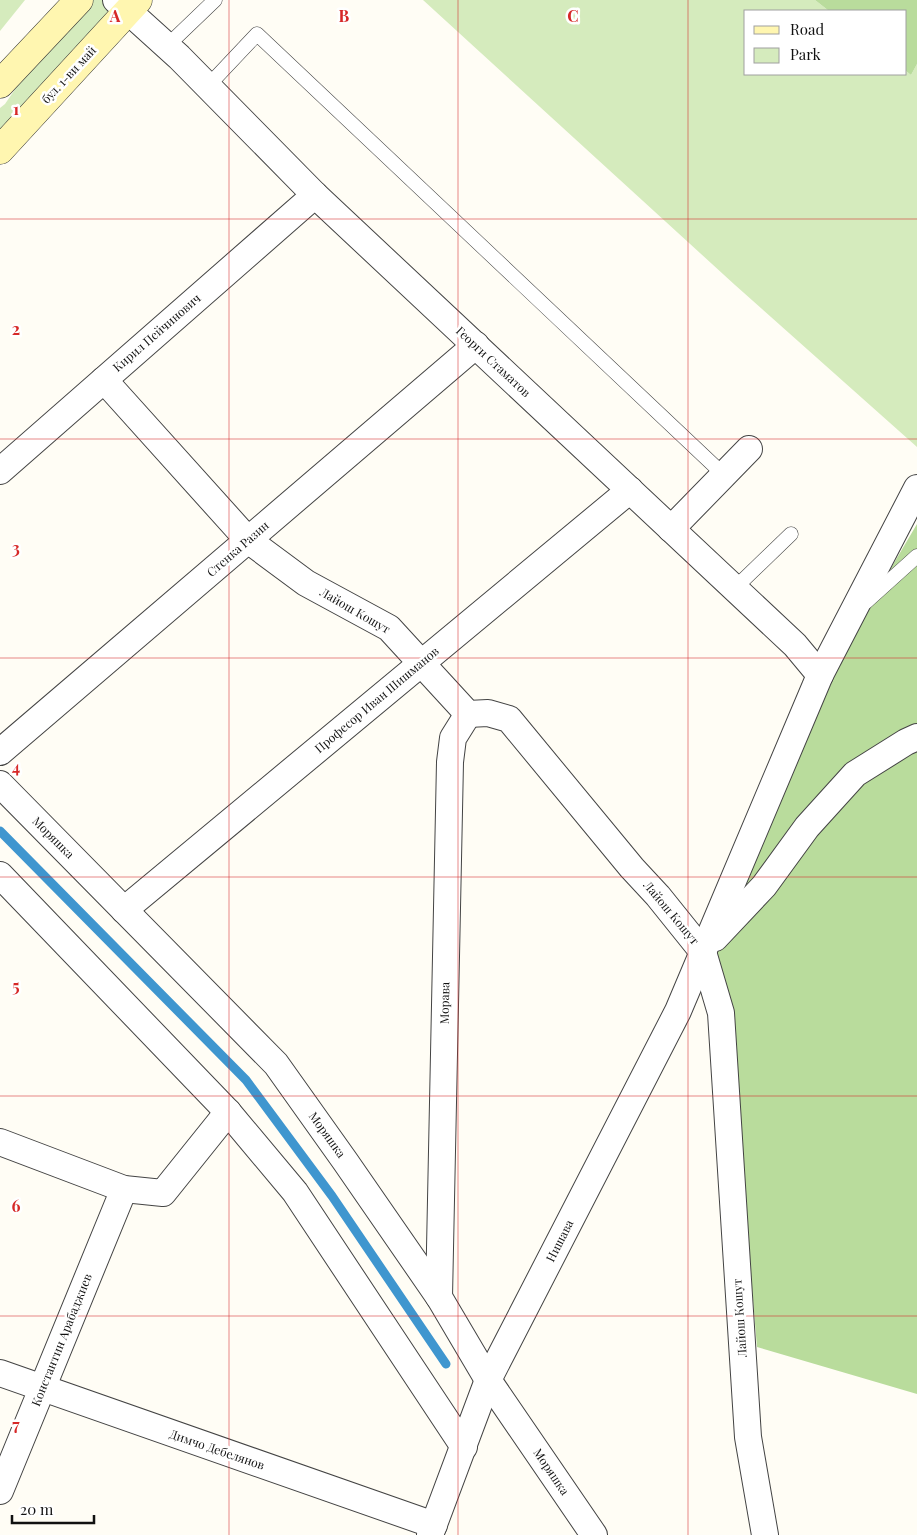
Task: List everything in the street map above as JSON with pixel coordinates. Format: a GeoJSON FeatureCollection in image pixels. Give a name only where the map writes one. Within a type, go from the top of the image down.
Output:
{"type":"FeatureCollection","features":[{"type":"Feature","properties":{"kind":"main road"},"geometry":{"type":"LineString","coordinates":[[0,84],[79,0]]}},
{"type":"Feature","properties":{"kind":"main road","name":"бул. 1-ви май"},"geometry":{"type":"LineString","coordinates":[[0,150],[128,4]]}},
{"type":"Feature","properties":{"kind":"street","name":"Георги Стаматов"},"geometry":{"type":"LineString","coordinates":[[128,4],[207,87],[315,195],[795,645],[820,675]]}},
{"type":"Feature","properties":{"kind":"street","name":"Кирил Пейчинович"},"geometry":{"type":"LineString","coordinates":[[0,471],[315,195]]}},
{"type":"Feature","properties":{"kind":"street","name":"Стенка Разин"},"geometry":{"type":"LineString","coordinates":[[0,752],[476,345]]}},
{"type":"Feature","properties":{"kind":"street","name":"Лайош Кошут"},"geometry":{"type":"LineString","coordinates":[[104,380],[248,540],[306,583],[389,628],[468,714],[488,713],[509,719],[703,952],[721,1013],[748,1437],[765,1535]]}},
{"type":"Feature","properties":{"kind":"street"},"geometry":{"type":"LineString","coordinates":[[671,529],[749,449]]}},
{"type":"Feature","properties":{"kind":"street","name":"Нишава"},"geometry":{"type":"LineString","coordinates":[[432,1530],[488,1380],[678,1011],[820,675],[917,488]]}},
{"type":"Feature","properties":{"kind":"street","name":"Професор Иван Шишманов"},"geometry":{"type":"LineString","coordinates":[[124,910],[630,490]]}},
{"type":"Feature","properties":{"kind":"street","name":"Морава"},"geometry":{"type":"LineString","coordinates":[[439,1297],[450,762],[453,738],[468,714]]}},
{"type":"Feature","properties":{"kind":"street"},"geometry":{"type":"LineString","coordinates":[[703,952],[764,886],[807,827],[855,774],[917,737]]}},
{"type":"Feature","properties":{"kind":"street","name":"Моряшка"},"geometry":{"type":"LineString","coordinates":[[0,784],[276,1064],[439,1297],[488,1380],[594,1535]]}},
{"type":"Feature","properties":{"kind":"street"},"geometry":{"type":"LineString","coordinates":[[0,875],[228,1112],[295,1192],[464,1447]]}},
{"type":"Feature","properties":{"kind":"street"},"geometry":{"type":"LineString","coordinates":[[0,1142],[124,1189],[163,1193],[228,1112]]}},
{"type":"Feature","properties":{"kind":"street","name":"Константин Арабаджиев"},"geometry":{"type":"LineString","coordinates":[[0,1491],[124,1189]]}},
{"type":"Feature","properties":{"kind":"street","name":"Димчо Дебелянов"},"geometry":{"type":"LineString","coordinates":[[0,1374],[432,1530]]}},
{"type":"Feature","properties":{"kind":"lane"},"geometry":{"type":"LineString","coordinates":[[167,46],[215,0]]}},
{"type":"Feature","properties":{"kind":"lane"},"geometry":{"type":"LineString","coordinates":[[207,87],[257,34],[724,475]]}},
{"type":"Feature","properties":{"kind":"lane"},"geometry":{"type":"LineString","coordinates":[[735,588],[791,534]]}},
{"type":"Feature","properties":{"kind":"lane"},"geometry":{"type":"LineString","coordinates":[[850,616],[917,556]]}},
{"type":"Feature","properties":{"kind":"green space"},"geometry":{"type":"Polygon","coordinates":[[[0,0],[25,0],[0,31],[0,0]]]}},
{"type":"Feature","properties":{"kind":"green space"},"geometry":{"type":"Polygon","coordinates":[[[79,0],[137,0],[0,149],[0,108],[5,104],[67,13],[79,0]]]}},
{"type":"Feature","properties":{"kind":"green space"},"geometry":{"type":"Polygon","coordinates":[[[423,0],[815,0],[828,10],[744,10],[744,75],[907,75],[907,72],[911,75],[917,64],[917,447],[735,285],[423,0]]]}},
{"type":"Feature","properties":{"kind":"green space"},"geometry":{"type":"Polygon","coordinates":[[[815,0],[917,0],[917,64],[911,75],[907,72],[907,10],[828,10],[815,0]]]}},
{"type":"Feature","properties":{"kind":"green space"},"geometry":{"type":"Polygon","coordinates":[[[917,524],[917,1394],[757,1347],[729,1016],[712,948],[858,624],[917,524]]]}},
{"type":"Feature","properties":{"kind":"waterway"},"geometry":{"type":"LineString","coordinates":[[0,831],[246,1080],[332,1196],[446,1364]]}}]}
